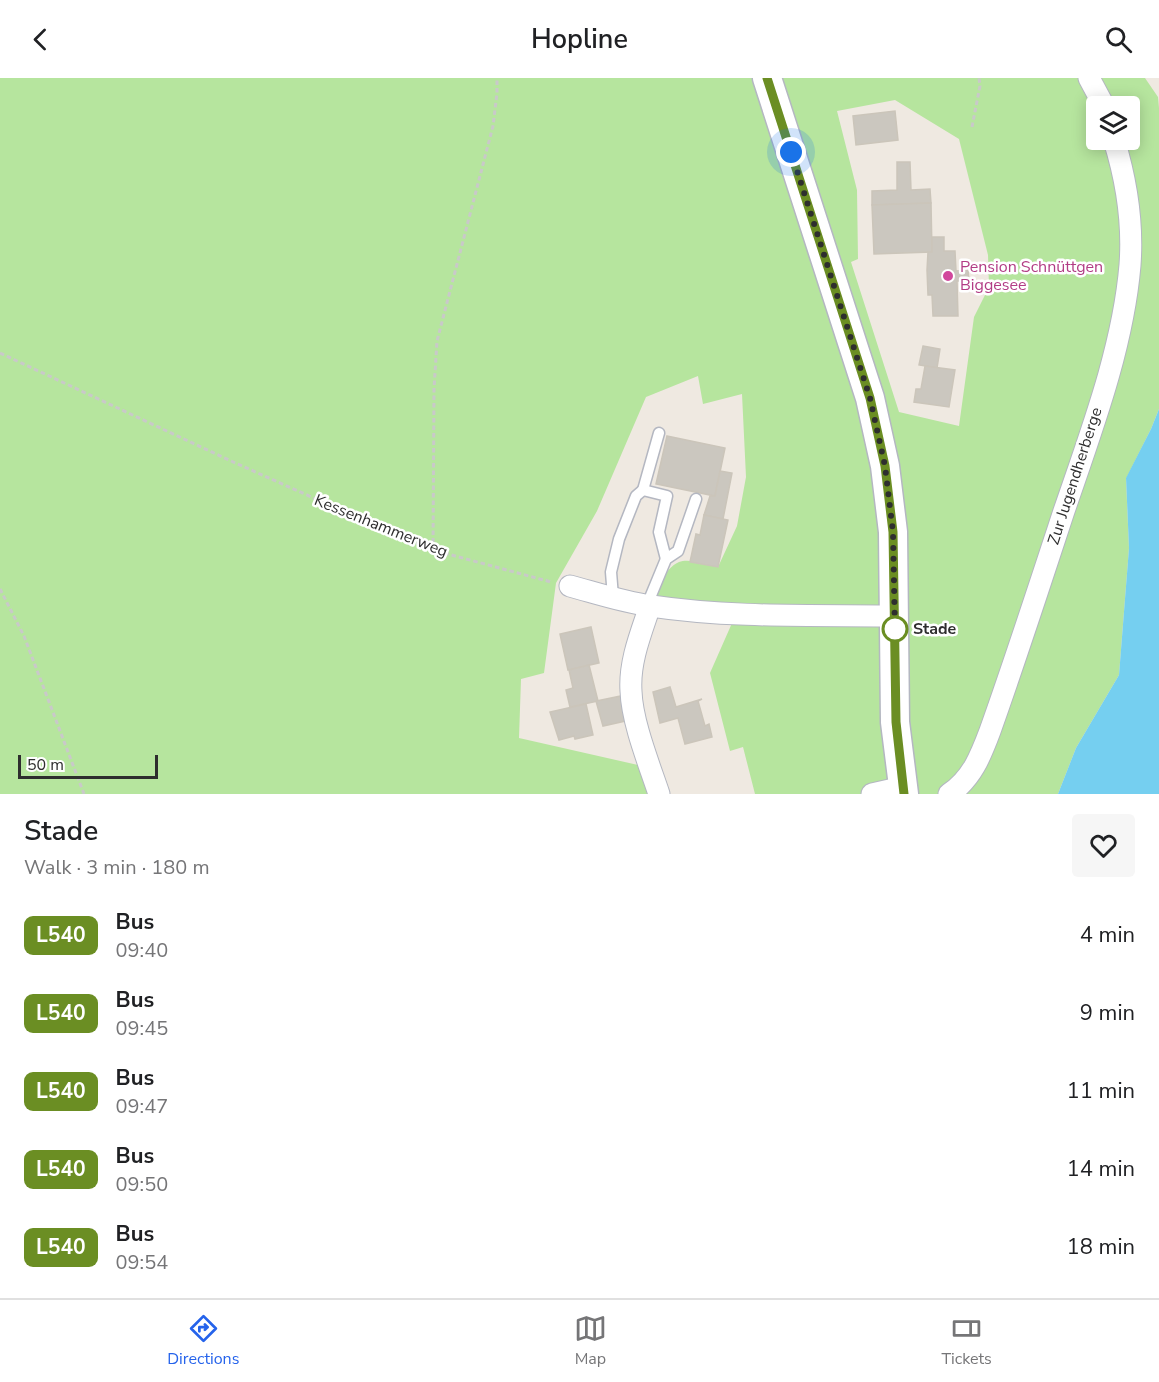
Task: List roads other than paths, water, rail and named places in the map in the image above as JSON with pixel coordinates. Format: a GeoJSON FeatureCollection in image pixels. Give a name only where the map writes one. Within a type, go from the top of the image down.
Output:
{"type":"FeatureCollection","features":[{"type":"Feature","properties":{"kind":"street"},"geometry":{"type":"LineString","coordinates":[[767,78],[870,398],[885,466],[893,532],[896,722],[903,791],[872,794]]}},
{"type":"Feature","properties":{"kind":"street"},"geometry":{"type":"LineString","coordinates":[[1089,78],[1099,96]]}},
{"type":"Feature","properties":{"kind":"street","name":"Zur Jugendherberge"},"geometry":{"type":"LineString","coordinates":[[949,794],[960,787],[972,772],[990,731],[1090,433],[1123,317],[1130,263],[1130,221],[1117,150]]}},
{"type":"Feature","properties":{"kind":"street"},"geometry":{"type":"LineString","coordinates":[[570,586],[649,606],[736,614],[895,616]]}},
{"type":"Feature","properties":{"kind":"street"},"geometry":{"type":"LineString","coordinates":[[649,606],[632,669],[631,690],[633,709],[659,794]]}},
{"type":"Feature","properties":{"kind":"lane"},"geometry":{"type":"LineString","coordinates":[[613,597],[611,572],[619,539],[636,496],[644,490],[659,433]]}},
{"type":"Feature","properties":{"kind":"lane"},"geometry":{"type":"LineString","coordinates":[[644,490],[666,496],[659,532],[666,560]]}},
{"type":"Feature","properties":{"kind":"lane"},"geometry":{"type":"LineString","coordinates":[[649,606],[666,560],[678,551],[696,499]]}},
{"type":"Feature","properties":{"kind":"water"},"geometry":{"type":"Polygon","coordinates":[[[1159,409],[1159,794],[1058,794],[1076,748],[1119,675],[1129,548],[1126,478],[1159,409]]]}},
{"type":"Feature","properties":{"kind":"place","name":"Pension Schnüttgen Biggesee"},"geometry":{"type":"Point","coordinates":[948,276]}},
{"type":"Feature","properties":{"kind":"place","name":"Stade"},"geometry":{"type":"Point","coordinates":[895,629]}}]}
